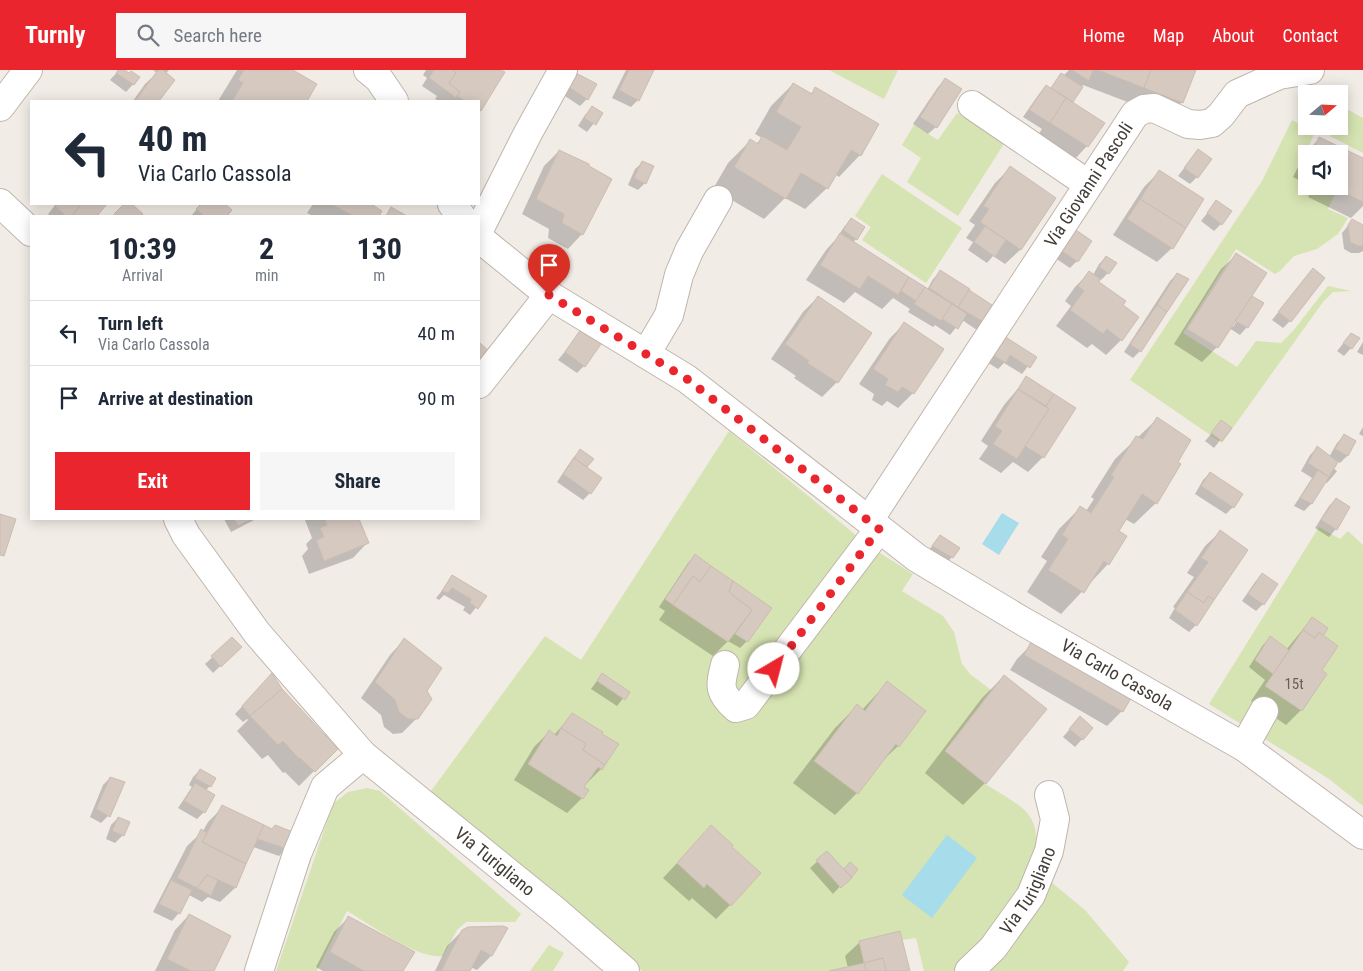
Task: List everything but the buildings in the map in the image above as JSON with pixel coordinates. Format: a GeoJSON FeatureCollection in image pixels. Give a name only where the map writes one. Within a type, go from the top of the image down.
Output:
{"type":"FeatureCollection","features":[{"type":"Feature","properties":{"kind":"street"},"geometry":{"type":"LineString","coordinates":[[0,107],[28,70]]}},
{"type":"Feature","properties":{"kind":"street"},"geometry":{"type":"LineString","coordinates":[[368,70],[378,79],[393,100]]}},
{"type":"Feature","properties":{"kind":"street"},"geometry":{"type":"LineString","coordinates":[[480,228],[528,133],[563,70]]}},
{"type":"Feature","properties":{"kind":"street","name":"Via Giovanni Pascoli"},"geometry":{"type":"LineString","coordinates":[[874,525],[1033,268],[1135,114],[1144,109],[1154,108],[1188,124],[1212,123],[1221,115],[1237,94],[1279,75],[1310,70]]}},
{"type":"Feature","properties":{"kind":"street"},"geometry":{"type":"LineString","coordinates":[[972,105],[1088,184]]}},
{"type":"Feature","properties":{"kind":"street"},"geometry":{"type":"LineString","coordinates":[[646,354],[669,315],[679,275],[689,251],[718,200]]}},
{"type":"Feature","properties":{"kind":"street"},"geometry":{"type":"LineString","coordinates":[[0,203],[30,231]]}},
{"type":"Feature","properties":{"kind":"street","name":"Via Carlo Cassola"},"geometry":{"type":"LineString","coordinates":[[480,239],[549,295],[687,379],[917,558],[1024,622],[1244,747],[1363,835]]}},
{"type":"Feature","properties":{"kind":"street"},"geometry":{"type":"LineString","coordinates":[[480,383],[549,295]]}},
{"type":"Feature","properties":{"kind":"street","name":"Via Turigliano"},"geometry":{"type":"LineString","coordinates":[[178,520],[186,535],[258,633],[363,755],[558,913],[625,971]]}},
{"type":"Feature","properties":{"kind":"street"},"geometry":{"type":"LineString","coordinates":[[725,665],[720,684],[726,699],[736,708],[746,705],[874,525]]}},
{"type":"Feature","properties":{"kind":"street"},"geometry":{"type":"LineString","coordinates":[[1244,747],[1264,711]]}},
{"type":"Feature","properties":{"kind":"street"},"geometry":{"type":"LineString","coordinates":[[259,971],[296,854],[325,786],[363,755]]}},
{"type":"Feature","properties":{"kind":"street","name":"Via Turigliano"},"geometry":{"type":"LineString","coordinates":[[969,971],[993,948],[1031,895],[1049,851],[1054,819],[1049,795]]}},
{"type":"Feature","properties":{"kind":"green space"},"geometry":{"type":"Polygon","coordinates":[[[829,70],[898,70],[884,99],[829,70]]]}},
{"type":"Feature","properties":{"kind":"green space"},"geometry":{"type":"Polygon","coordinates":[[[1348,110],[1363,118],[1363,153],[1330,136],[1348,135],[1348,110]]]}},
{"type":"Feature","properties":{"kind":"green space"},"geometry":{"type":"Polygon","coordinates":[[[957,113],[987,124],[1007,139],[958,216],[907,182],[921,158],[902,145],[914,125],[938,140],[957,113]]]}},
{"type":"Feature","properties":{"kind":"green space"},"geometry":{"type":"Polygon","coordinates":[[[1292,120],[1298,123],[1298,135],[1314,135],[1309,145],[1298,145],[1298,195],[1335,195],[1328,209],[1348,218],[1338,234],[1317,249],[1294,256],[1275,274],[1236,249],[1183,333],[1237,367],[1256,341],[1281,343],[1293,331],[1328,286],[1351,291],[1333,292],[1323,302],[1222,443],[1130,380],[1262,181],[1292,120]]]}},
{"type":"Feature","properties":{"kind":"green space"},"geometry":{"type":"Polygon","coordinates":[[[882,174],[962,228],[926,283],[862,240],[871,227],[855,216],[882,174]]]}},
{"type":"Feature","properties":{"kind":"green space"},"geometry":{"type":"Polygon","coordinates":[[[729,431],[857,536],[871,561],[880,553],[913,574],[902,591],[943,616],[954,632],[962,664],[970,674],[991,690],[945,751],[987,785],[1014,802],[1028,814],[1036,832],[1035,853],[1028,875],[1016,897],[1001,919],[957,971],[924,971],[916,938],[902,940],[900,931],[860,941],[864,963],[829,971],[642,971],[580,916],[431,791],[545,636],[581,660],[729,431]]]}},
{"type":"Feature","properties":{"kind":"green space"},"geometry":{"type":"Polygon","coordinates":[[[1319,527],[1340,539],[1348,531],[1363,545],[1363,806],[1329,779],[1209,704],[1319,527]]]}},
{"type":"Feature","properties":{"kind":"green space"},"geometry":{"type":"Polygon","coordinates":[[[367,788],[380,791],[521,914],[515,922],[466,922],[457,930],[443,956],[433,956],[408,947],[347,911],[317,971],[276,971],[333,804],[348,792],[367,788]]]}},
{"type":"Feature","properties":{"kind":"green space"},"geometry":{"type":"Polygon","coordinates":[[[1051,882],[1085,910],[1129,962],[1123,971],[984,971],[1041,905],[1051,882]]]}},
{"type":"Feature","properties":{"kind":"green space"},"geometry":{"type":"Polygon","coordinates":[[[549,945],[564,953],[553,971],[530,971],[549,945]]]}},
{"type":"Feature","properties":{"kind":"water"},"geometry":{"type":"Polygon","coordinates":[[[1002,513],[1019,523],[999,555],[982,544],[1002,513]]]}},
{"type":"Feature","properties":{"kind":"water"},"geometry":{"type":"Polygon","coordinates":[[[947,835],[977,858],[932,918],[902,895],[947,835]]]}},
{"type":"Feature","properties":{"kind":"route"},"geometry":{"type":"LineString","coordinates":[[549,295],[687,379],[879,529],[774,669]]}}]}
